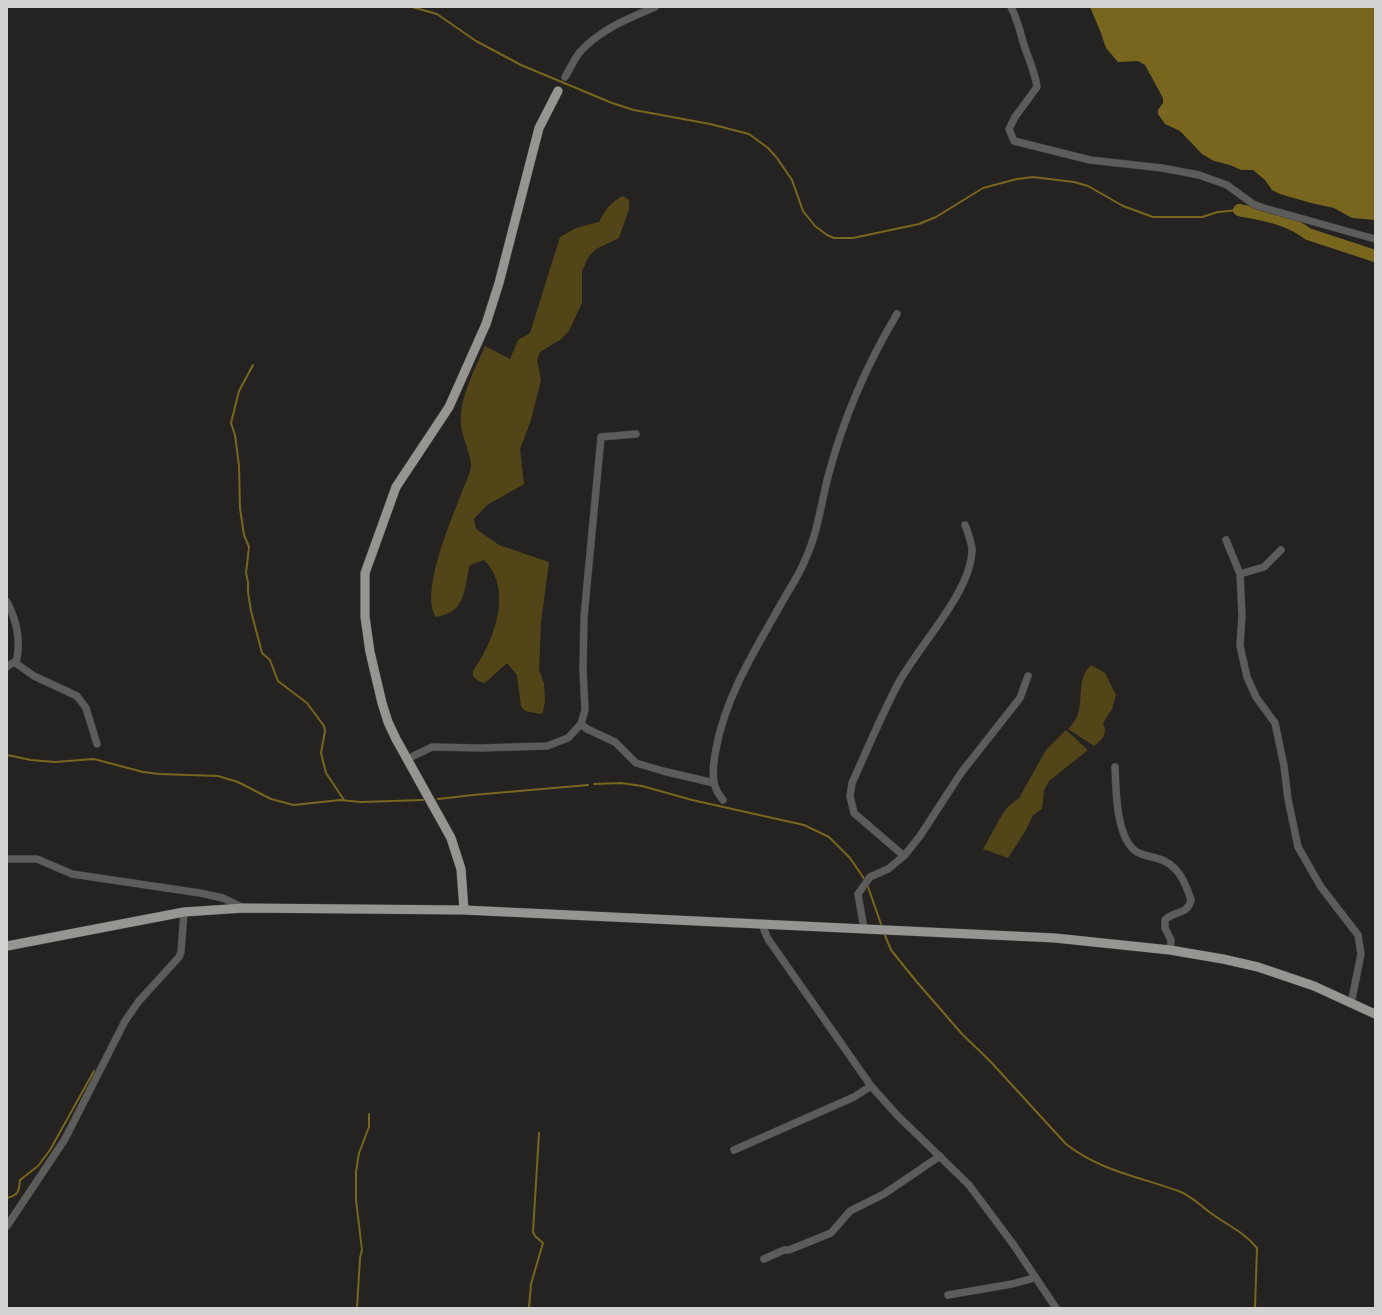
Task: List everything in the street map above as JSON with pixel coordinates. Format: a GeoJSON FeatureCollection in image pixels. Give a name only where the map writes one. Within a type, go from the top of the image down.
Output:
{"type":"FeatureCollection","features":[{"type":"Feature","properties":{"kind":"main road"},"geometry":{"type":"LineString","coordinates":[[464,910],[461,869],[451,838],[388,722],[373,667],[365,617],[365,574],[396,487],[449,407],[486,324],[499,283],[538,128],[558,91]]}},
{"type":"Feature","properties":{"kind":"main road"},"geometry":{"type":"LineString","coordinates":[[7,946],[184,912],[244,908],[464,910],[1056,938],[1170,950],[1223,959],[1281,973],[1314,986],[1375,1014]]}},
{"type":"Feature","properties":{"kind":"street"},"geometry":{"type":"LineString","coordinates":[[565,77],[578,54],[594,38],[604,31],[655,7]]}},
{"type":"Feature","properties":{"kind":"street"},"geometry":{"type":"LineString","coordinates":[[1011,7],[1018,20],[1023,42],[1032,64],[1036,87],[1015,117],[1009,129],[1014,141],[1090,160],[1162,168],[1199,175],[1227,185],[1253,204],[1375,239]]}},
{"type":"Feature","properties":{"kind":"street"},"geometry":{"type":"LineString","coordinates":[[723,800],[714,783],[713,773],[719,737],[731,698],[805,561],[813,539],[829,474],[848,415],[874,353],[897,314]]}},
{"type":"Feature","properties":{"kind":"street"},"geometry":{"type":"LineString","coordinates":[[407,759],[432,747],[547,746],[568,738],[577,730],[581,724],[585,710],[583,670],[584,617],[601,437],[620,437],[636,434]]}},
{"type":"Feature","properties":{"kind":"street"},"geometry":{"type":"LineString","coordinates":[[904,856],[854,813],[850,796],[852,783],[899,682],[936,628],[959,591],[967,573],[972,548],[965,525]]}},
{"type":"Feature","properties":{"kind":"street"},"geometry":{"type":"LineString","coordinates":[[1226,540],[1240,574],[1242,615],[1240,646],[1249,685],[1275,723],[1279,736],[1288,798],[1298,847],[1321,887],[1358,935],[1362,954],[1351,1004]]}},
{"type":"Feature","properties":{"kind":"street"},"geometry":{"type":"LineString","coordinates":[[1240,574],[1264,568],[1281,550]]}},
{"type":"Feature","properties":{"kind":"street"},"geometry":{"type":"LineString","coordinates":[[7,602],[15,618],[17,629],[19,648],[16,663]]}},
{"type":"Feature","properties":{"kind":"street"},"geometry":{"type":"LineString","coordinates":[[7,667],[10,663],[16,663],[34,676],[77,696],[86,708],[97,744]]}},
{"type":"Feature","properties":{"kind":"street"},"geometry":{"type":"LineString","coordinates":[[869,930],[858,894],[870,877],[888,869],[904,856],[920,836],[961,773],[1020,698],[1028,676]]}},
{"type":"Feature","properties":{"kind":"street"},"geometry":{"type":"LineString","coordinates":[[581,724],[587,730],[615,742],[636,763],[662,771],[714,783]]}},
{"type":"Feature","properties":{"kind":"street"},"geometry":{"type":"LineString","coordinates":[[1115,767],[1118,806],[1127,840],[1138,853],[1170,863],[1182,878],[1191,900],[1188,908],[1184,911],[1168,916],[1165,920],[1170,940],[1170,950]]}},
{"type":"Feature","properties":{"kind":"street"},"geometry":{"type":"LineString","coordinates":[[7,859],[36,859],[72,874],[200,893],[223,898],[244,908]]}},
{"type":"Feature","properties":{"kind":"street"},"geometry":{"type":"LineString","coordinates":[[7,1226],[65,1139],[125,1021],[143,996],[179,958],[181,952],[184,912]]}},
{"type":"Feature","properties":{"kind":"street"},"geometry":{"type":"LineString","coordinates":[[762,924],[768,938],[872,1086],[897,1115],[974,1191],[1013,1244],[1034,1278],[1056,1308]]}},
{"type":"Feature","properties":{"kind":"street"},"geometry":{"type":"LineString","coordinates":[[734,1150],[854,1097],[872,1086]]}},
{"type":"Feature","properties":{"kind":"street"},"geometry":{"type":"LineString","coordinates":[[764,1259],[784,1250],[807,1244],[826,1236],[837,1228],[850,1212],[884,1194],[940,1156]]}},
{"type":"Feature","properties":{"kind":"street"},"geometry":{"type":"LineString","coordinates":[[948,1295],[1012,1284],[1034,1278]]}},
{"type":"Feature","properties":{"kind":"shaded area"},"geometry":{"type":"Polygon","coordinates":[[[1090,7],[1375,7],[1375,220],[1352,218],[1334,208],[1280,194],[1272,190],[1265,180],[1253,170],[1241,170],[1230,165],[1214,161],[1202,154],[1180,131],[1165,124],[1158,114],[1158,110],[1163,103],[1163,98],[1145,65],[1138,61],[1118,62],[1106,48],[1090,7]]]}},
{"type":"Feature","properties":{"kind":"shaded area"},"geometry":{"type":"Polygon","coordinates":[[[623,196],[629,200],[629,209],[619,238],[596,249],[589,256],[582,271],[582,303],[569,331],[560,340],[540,352],[537,360],[541,380],[531,420],[520,449],[524,484],[487,505],[474,519],[476,529],[499,545],[549,562],[541,622],[539,670],[544,683],[545,700],[543,712],[540,714],[525,711],[521,706],[517,675],[507,663],[485,683],[478,681],[473,676],[473,671],[488,646],[498,616],[498,586],[493,572],[484,560],[470,565],[459,605],[446,614],[436,617],[432,606],[434,575],[444,540],[468,478],[471,466],[470,457],[461,429],[462,404],[468,384],[485,346],[510,359],[518,340],[530,333],[560,237],[576,228],[599,222],[609,207],[623,196]]]}},
{"type":"Feature","properties":{"kind":"shaded area"},"geometry":{"type":"Polygon","coordinates":[[[1091,665],[1105,673],[1116,695],[1112,709],[1103,723],[1105,730],[1104,736],[1094,746],[1068,729],[1075,721],[1078,713],[1082,680],[1085,672],[1091,665]]]}},
{"type":"Feature","properties":{"kind":"shaded area"},"geometry":{"type":"Polygon","coordinates":[[[1066,730],[1088,750],[1049,781],[1044,790],[1042,809],[1033,815],[1026,830],[1008,858],[983,849],[1003,813],[1019,798],[1046,750],[1066,730]]]}},
{"type":"Feature","properties":{"kind":"waterway"},"geometry":{"type":"LineString","coordinates":[[412,7],[437,14],[476,41],[521,65],[612,103],[634,110],[710,124],[749,134],[768,148],[777,158],[792,180],[803,211],[815,226],[827,235],[834,238],[853,238],[919,224],[936,217],[983,188],[1017,179],[1033,177],[1074,182],[1088,186],[1123,206],[1153,217],[1202,217],[1218,212],[1239,210]]}},
{"type":"Feature","properties":{"kind":"waterway"},"geometry":{"type":"LineString","coordinates":[[1239,210],[1284,221],[1308,234],[1375,256]]}},
{"type":"Feature","properties":{"kind":"waterway"},"geometry":{"type":"LineString","coordinates":[[253,365],[239,391],[231,423],[235,435],[239,466],[240,508],[244,535],[249,547],[246,573],[251,611],[262,653],[270,660],[278,681],[307,703],[324,726],[325,731],[321,753],[326,773],[344,800]]}},
{"type":"Feature","properties":{"kind":"waterway"},"geometry":{"type":"LineString","coordinates":[[7,755],[31,760],[55,762],[94,759],[143,772],[218,776],[238,782],[271,799],[294,805],[340,800],[361,802],[423,800]]}},
{"type":"Feature","properties":{"kind":"waterway"},"geometry":{"type":"LineString","coordinates":[[594,784],[621,783],[642,786],[692,800],[804,825],[829,837],[850,858],[865,880]]}},
{"type":"Feature","properties":{"kind":"waterway"},"geometry":{"type":"LineString","coordinates":[[438,799],[588,785]]}},
{"type":"Feature","properties":{"kind":"waterway"},"geometry":{"type":"LineString","coordinates":[[867,884],[882,927]]}},
{"type":"Feature","properties":{"kind":"waterway"},"geometry":{"type":"LineString","coordinates":[[884,933],[891,950],[916,981],[962,1034],[990,1061],[1066,1144],[1093,1161],[1107,1167],[1185,1194],[1240,1232],[1257,1248],[1255,1308]]}},
{"type":"Feature","properties":{"kind":"waterway"},"geometry":{"type":"LineString","coordinates":[[7,1198],[18,1192],[20,1180],[38,1166],[50,1150],[94,1071]]}},
{"type":"Feature","properties":{"kind":"waterway"},"geometry":{"type":"LineString","coordinates":[[357,1308],[360,1258],[362,1250],[356,1200],[356,1172],[359,1153],[369,1127],[369,1114]]}},
{"type":"Feature","properties":{"kind":"waterway"},"geometry":{"type":"LineString","coordinates":[[529,1308],[531,1284],[543,1243],[535,1236],[533,1232],[539,1133]]}}]}
